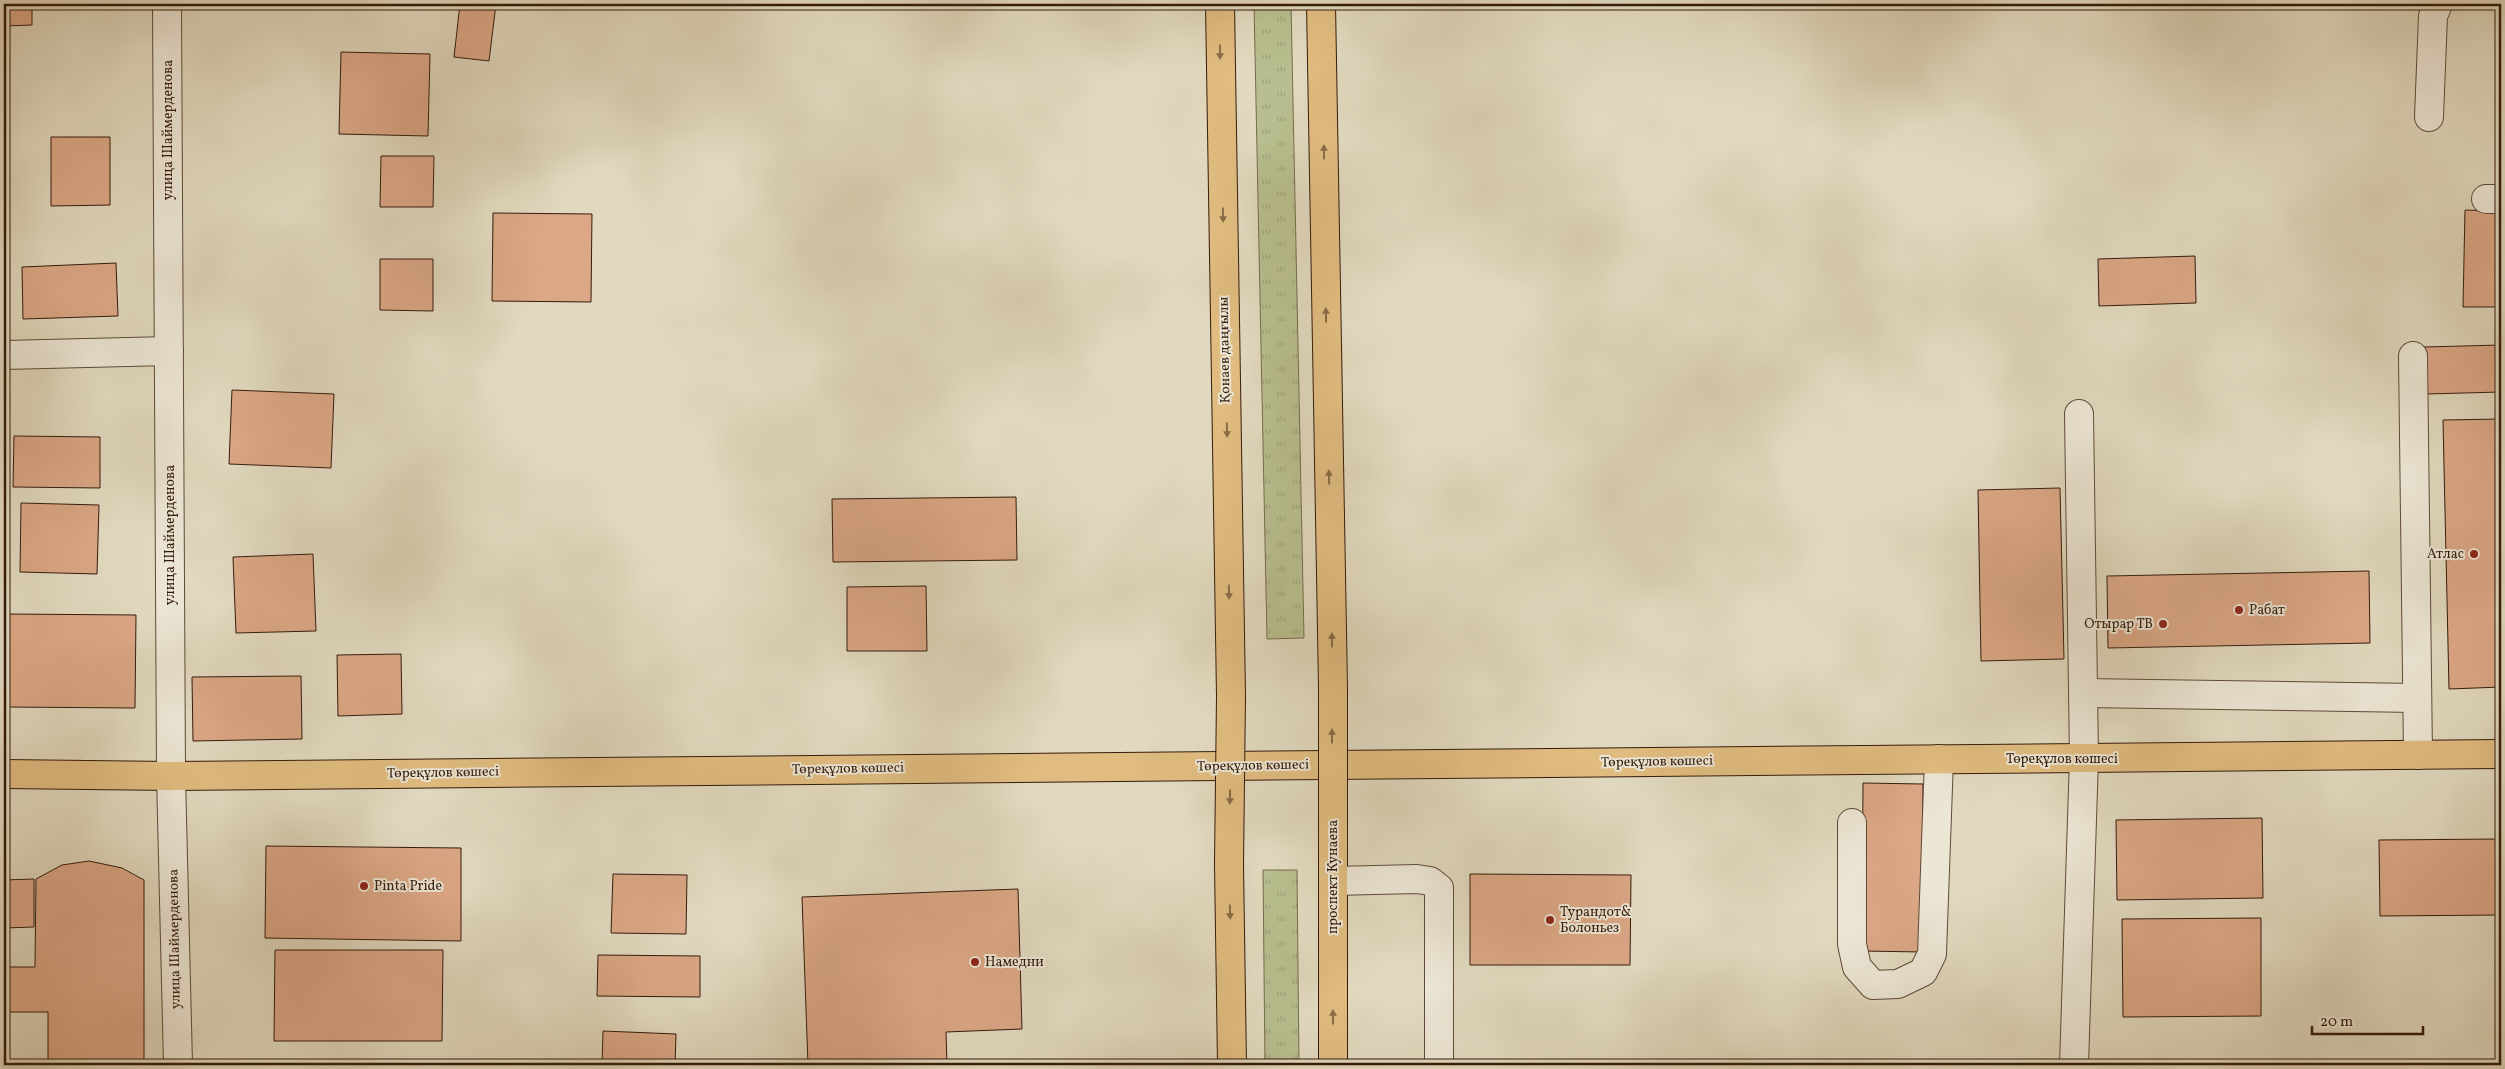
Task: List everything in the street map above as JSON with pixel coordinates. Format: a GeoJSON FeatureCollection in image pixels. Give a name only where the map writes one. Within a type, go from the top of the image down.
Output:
{"type":"FeatureCollection","features":[{"type":"Feature","properties":{"kind":"main road","name":"Қонаев даңғылы"},"geometry":{"type":"LineString","coordinates":[[1220,4],[1231,696],[1229,864],[1232,1065]]}},
{"type":"Feature","properties":{"kind":"main road","name":"проспект Кунаева"},"geometry":{"type":"LineString","coordinates":[[1321,4],[1332,688],[1333,1065]]}},
{"type":"Feature","properties":{"kind":"main road","name":"Төреқұлов көшесі"},"geometry":{"type":"LineString","coordinates":[[4,774],[172,776],[2501,754]]}},
{"type":"Feature","properties":{"kind":"street","name":"улица Шаймерденова"},"geometry":{"type":"LineString","coordinates":[[167,4],[172,776],[178,1065]]}},
{"type":"Feature","properties":{"kind":"street"},"geometry":{"type":"LineString","coordinates":[[2429,117],[2433,16],[2438,4]]}},
{"type":"Feature","properties":{"kind":"street"},"geometry":{"type":"LineString","coordinates":[[4,355],[169,351]]}},
{"type":"Feature","properties":{"kind":"street"},"geometry":{"type":"LineString","coordinates":[[2413,356],[2418,755]]}},
{"type":"Feature","properties":{"kind":"street"},"geometry":{"type":"LineString","coordinates":[[2074,1065],[2084,758],[2078,414]]}},
{"type":"Feature","properties":{"kind":"street"},"geometry":{"type":"LineString","coordinates":[[2083,693],[2418,698]]}},
{"type":"Feature","properties":{"kind":"street"},"geometry":{"type":"LineString","coordinates":[[1852,823],[1852,944],[1857,966],[1872,985],[1898,984],[1923,972],[1932,954],[1940,759]]}},
{"type":"Feature","properties":{"kind":"street"},"geometry":{"type":"LineString","coordinates":[[1333,868],[1430,881],[1439,888],[1439,1065]]}},
{"type":"Feature","properties":{"kind":"green space"},"geometry":{"type":"Polygon","coordinates":[[[1254,4],[1291,4],[1304,638],[1267,639],[1254,4]]]}},
{"type":"Feature","properties":{"kind":"green space"},"geometry":{"type":"Polygon","coordinates":[[[1263,870],[1297,870],[1299,1065],[1265,1065],[1263,870]]]}},
{"type":"Feature","properties":{"kind":"building"},"geometry":{"type":"Polygon","coordinates":[[[4,4],[32,4],[32,25],[4,26],[4,4]]]}},
{"type":"Feature","properties":{"kind":"building"},"geometry":{"type":"Polygon","coordinates":[[[460,4],[496,4],[489,61],[454,57],[460,4]]]}},
{"type":"Feature","properties":{"kind":"building"},"geometry":{"type":"Polygon","coordinates":[[[341,52],[430,54],[428,136],[339,134],[341,52]]]}},
{"type":"Feature","properties":{"kind":"building"},"geometry":{"type":"Polygon","coordinates":[[[51,137],[110,137],[110,205],[51,206],[51,137]]]}},
{"type":"Feature","properties":{"kind":"building"},"geometry":{"type":"Polygon","coordinates":[[[381,156],[434,156],[433,207],[380,207],[381,156]]]}},
{"type":"Feature","properties":{"kind":"building"},"geometry":{"type":"Polygon","coordinates":[[[2465,210],[2501,211],[2501,307],[2463,307],[2465,210]]]}},
{"type":"Feature","properties":{"kind":"building"},"geometry":{"type":"Polygon","coordinates":[[[493,213],[592,214],[591,302],[492,301],[493,213]]]}},
{"type":"Feature","properties":{"kind":"building"},"geometry":{"type":"Polygon","coordinates":[[[2195,256],[2196,303],[2099,306],[2098,259],[2195,256]]]}},
{"type":"Feature","properties":{"kind":"building"},"geometry":{"type":"Polygon","coordinates":[[[380,259],[433,259],[433,311],[380,310],[380,259]]]}},
{"type":"Feature","properties":{"kind":"building"},"geometry":{"type":"Polygon","coordinates":[[[116,263],[118,316],[23,319],[22,267],[116,263]]]}},
{"type":"Feature","properties":{"kind":"building"},"geometry":{"type":"Polygon","coordinates":[[[2501,345],[2501,392],[2426,394],[2424,347],[2501,345]]]}},
{"type":"Feature","properties":{"kind":"building"},"geometry":{"type":"Polygon","coordinates":[[[232,390],[334,394],[331,468],[229,464],[232,390]]]}},
{"type":"Feature","properties":{"kind":"building","name":"Атлас"},"geometry":{"type":"Polygon","coordinates":[[[2501,419],[2501,687],[2449,689],[2443,420],[2501,419]]]}},
{"type":"Feature","properties":{"kind":"building"},"geometry":{"type":"Polygon","coordinates":[[[14,436],[100,437],[100,488],[13,487],[14,436]]]}},
{"type":"Feature","properties":{"kind":"building"},"geometry":{"type":"Polygon","coordinates":[[[2060,488],[2064,659],[1981,661],[1978,490],[2060,488]]]}},
{"type":"Feature","properties":{"kind":"building"},"geometry":{"type":"Polygon","coordinates":[[[1016,497],[1017,560],[833,562],[832,499],[1016,497]]]}},
{"type":"Feature","properties":{"kind":"building"},"geometry":{"type":"Polygon","coordinates":[[[21,503],[99,505],[97,574],[20,572],[21,503]]]}},
{"type":"Feature","properties":{"kind":"building"},"geometry":{"type":"Polygon","coordinates":[[[4,554],[9,554],[5,706],[4,706],[4,554]]]}},
{"type":"Feature","properties":{"kind":"building"},"geometry":{"type":"Polygon","coordinates":[[[313,554],[316,631],[236,633],[233,557],[313,554]]]}},
{"type":"Feature","properties":{"kind":"building","name":"Рабат"},"geometry":{"type":"Polygon","coordinates":[[[2369,571],[2370,643],[2108,648],[2107,576],[2369,571]]]}},
{"type":"Feature","properties":{"kind":"building"},"geometry":{"type":"Polygon","coordinates":[[[926,586],[927,651],[847,651],[847,587],[926,586]]]}},
{"type":"Feature","properties":{"kind":"building"},"geometry":{"type":"Polygon","coordinates":[[[8,614],[136,615],[135,708],[7,707],[8,614]]]}},
{"type":"Feature","properties":{"kind":"building"},"geometry":{"type":"Polygon","coordinates":[[[401,654],[402,714],[338,716],[337,655],[401,654]]]}},
{"type":"Feature","properties":{"kind":"building"},"geometry":{"type":"Polygon","coordinates":[[[301,676],[302,739],[193,741],[192,677],[301,676]]]}},
{"type":"Feature","properties":{"kind":"building"},"geometry":{"type":"Polygon","coordinates":[[[1863,783],[1923,784],[1922,952],[1862,951],[1863,783]]]}},
{"type":"Feature","properties":{"kind":"building"},"geometry":{"type":"Polygon","coordinates":[[[2262,818],[2263,898],[2117,900],[2116,820],[2262,818]]]}},
{"type":"Feature","properties":{"kind":"building"},"geometry":{"type":"Polygon","coordinates":[[[2501,839],[2501,915],[2380,916],[2379,840],[2501,839]]]}},
{"type":"Feature","properties":{"kind":"building"},"geometry":{"type":"Polygon","coordinates":[[[266,846],[461,848],[461,941],[265,938],[266,846]]]}},
{"type":"Feature","properties":{"kind":"building"},"geometry":{"type":"Polygon","coordinates":[[[89,861],[122,868],[144,880],[144,1065],[48,1065],[48,1012],[4,1012],[4,967],[35,967],[36,879],[62,865],[89,861]]]}},
{"type":"Feature","properties":{"kind":"building"},"geometry":{"type":"Polygon","coordinates":[[[613,874],[687,875],[686,934],[611,933],[613,874]]]}},
{"type":"Feature","properties":{"kind":"building","name":"Турандот& Болоньез"},"geometry":{"type":"Polygon","coordinates":[[[1470,874],[1631,875],[1630,965],[1470,965],[1470,874]]]}},
{"type":"Feature","properties":{"kind":"building"},"geometry":{"type":"Polygon","coordinates":[[[34,879],[34,927],[4,928],[4,880],[34,879]]]}},
{"type":"Feature","properties":{"kind":"building"},"geometry":{"type":"Polygon","coordinates":[[[1018,889],[1022,1029],[946,1032],[947,1065],[808,1065],[802,897],[1018,889]]]}},
{"type":"Feature","properties":{"kind":"building"},"geometry":{"type":"Polygon","coordinates":[[[2261,918],[2261,1016],[2123,1017],[2122,919],[2261,918]]]}},
{"type":"Feature","properties":{"kind":"building"},"geometry":{"type":"Polygon","coordinates":[[[275,950],[443,950],[442,1041],[274,1041],[275,950]]]}},
{"type":"Feature","properties":{"kind":"building"},"geometry":{"type":"Polygon","coordinates":[[[598,955],[700,956],[700,997],[597,996],[598,955]]]}},
{"type":"Feature","properties":{"kind":"building"},"geometry":{"type":"Polygon","coordinates":[[[603,1031],[676,1034],[675,1065],[602,1065],[603,1031]]]}},
{"type":"Feature","properties":{"kind":"place","name":"Атлас"},"geometry":{"type":"Point","coordinates":[2474,554]}},
{"type":"Feature","properties":{"kind":"place","name":"Рабат"},"geometry":{"type":"Point","coordinates":[2239,610]}},
{"type":"Feature","properties":{"kind":"place","name":"Отырар ТВ"},"geometry":{"type":"Point","coordinates":[2163,624]}},
{"type":"Feature","properties":{"kind":"place","name":"Pinta Pride"},"geometry":{"type":"Point","coordinates":[364,886]}},
{"type":"Feature","properties":{"kind":"place","name":"Турандот& Болоньез"},"geometry":{"type":"Point","coordinates":[1550,920]}},
{"type":"Feature","properties":{"kind":"place","name":"Намедни"},"geometry":{"type":"Point","coordinates":[975,962]}}]}
